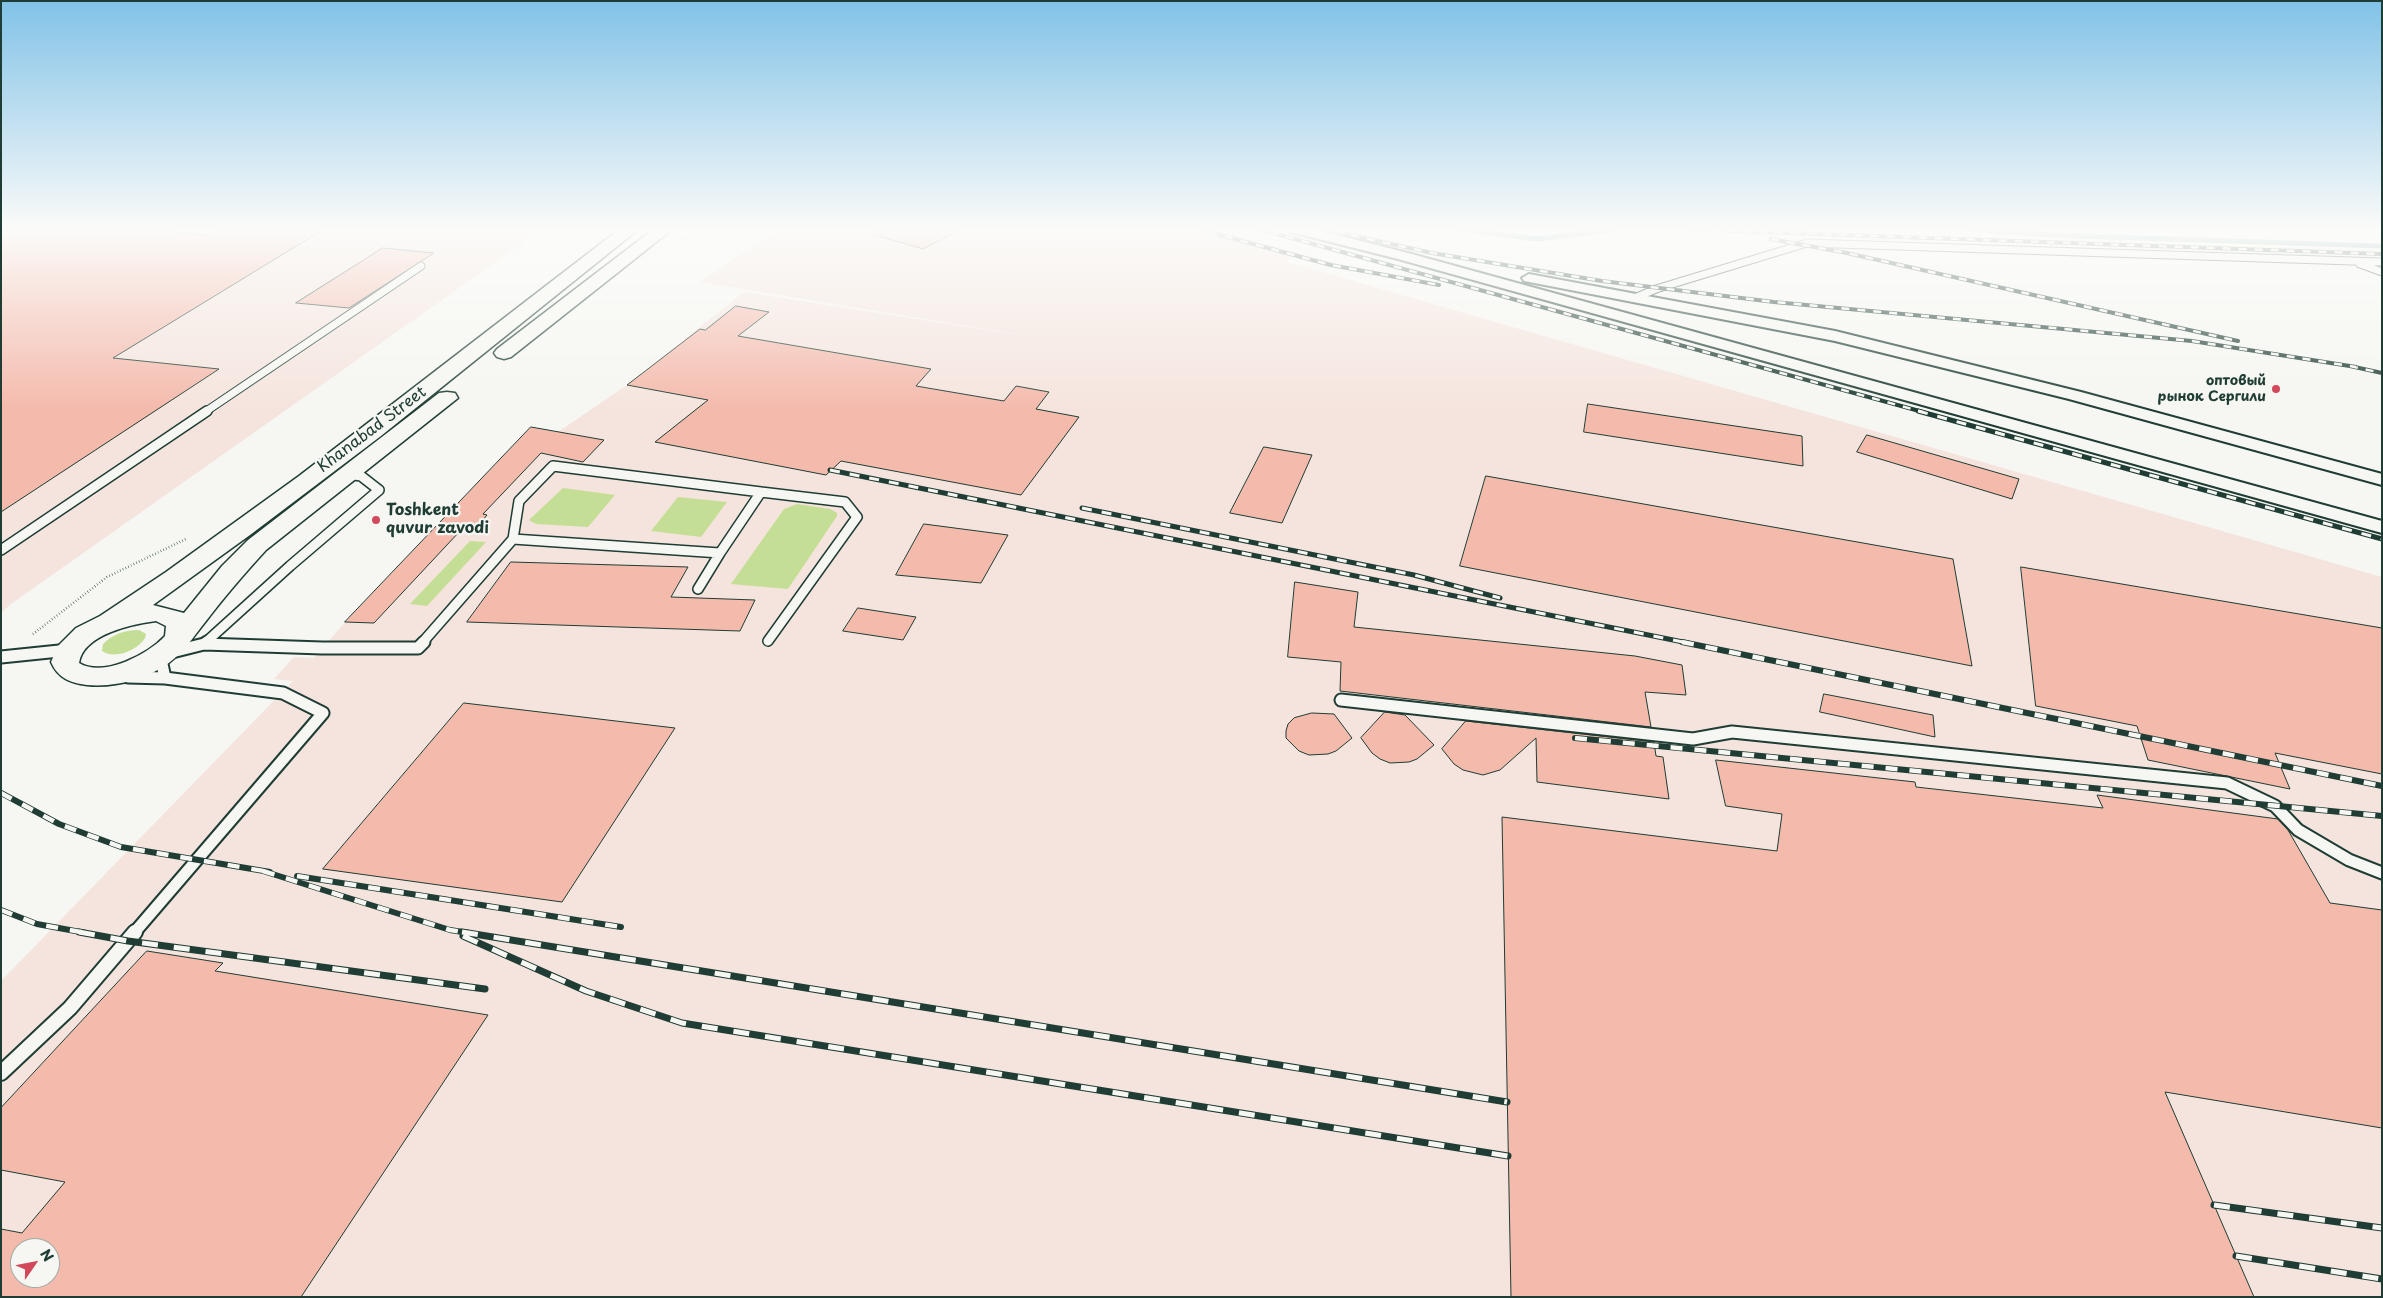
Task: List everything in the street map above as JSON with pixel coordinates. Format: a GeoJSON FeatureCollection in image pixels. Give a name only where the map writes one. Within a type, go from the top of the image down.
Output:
{"type":"FeatureCollection","features":[{"type":"Feature","properties":{"kind":"street","name":"Khanabad Street"},"geometry":{"type":"LineString","coordinates":[[107,624],[193,566],[458,366],[556,289]]}},
{"type":"Feature","properties":{"kind":"street","name":"Khanabad Street"},"geometry":{"type":"LineString","coordinates":[[192,639],[177,619],[168,614],[140,614],[91,631],[70,650],[65,660],[67,669],[75,674],[89,677],[163,667],[173,645],[192,639],[231,572],[257,545],[355,475],[483,369],[587,289]]}},
{"type":"Feature","properties":{"kind":"street"},"geometry":{"type":"LineString","coordinates":[[1521,289],[2382,527]]}},
{"type":"Feature","properties":{"kind":"street"},"geometry":{"type":"LineString","coordinates":[[1589,289],[1835,336],[2075,395],[2382,480]]}},
{"type":"Feature","properties":{"kind":"street"},"geometry":{"type":"LineString","coordinates":[[458,366],[483,369]]}},
{"type":"Feature","properties":{"kind":"street"},"geometry":{"type":"LineString","coordinates":[[193,566],[196,571],[205,575],[231,572]]}},
{"type":"Feature","properties":{"kind":"lane"},"geometry":{"type":"LineString","coordinates":[[1,550],[388,289]]}},
{"type":"Feature","properties":{"kind":"lane"},"geometry":{"type":"LineString","coordinates":[[1637,297],[1657,289]]}},
{"type":"Feature","properties":{"kind":"lane"},"geometry":{"type":"LineString","coordinates":[[192,639],[322,648],[418,648],[513,539],[519,501],[553,466],[845,502],[857,517],[768,641]]}},
{"type":"Feature","properties":{"kind":"lane"},"geometry":{"type":"LineString","coordinates":[[192,639],[290,566],[379,490],[355,475]]}},
{"type":"Feature","properties":{"kind":"lane"},"geometry":{"type":"LineString","coordinates":[[698,588],[761,492]]}},
{"type":"Feature","properties":{"kind":"lane"},"geometry":{"type":"LineString","coordinates":[[513,539],[720,553]]}},
{"type":"Feature","properties":{"kind":"lane"},"geometry":{"type":"LineString","coordinates":[[1,657],[70,650]]}},
{"type":"Feature","properties":{"kind":"lane"},"geometry":{"type":"LineString","coordinates":[[1,1073],[70,1008],[323,713],[283,694],[163,667]]}},
{"type":"Feature","properties":{"kind":"lane"},"geometry":{"type":"LineString","coordinates":[[1341,700],[1693,739],[1732,732],[2227,783],[2275,806],[2298,830],[2349,860],[2382,873]]}},
{"type":"Feature","properties":{"kind":"shaded area"},"geometry":{"type":"Polygon","coordinates":[[[1,289],[458,289],[11,604],[1,613],[1,289]]]}},
{"type":"Feature","properties":{"kind":"shaded area"},"geometry":{"type":"Polygon","coordinates":[[[740,289],[1379,289],[2382,577],[2382,1297],[1,1297],[1,981],[293,681],[274,679],[294,657],[314,658],[345,622],[531,427],[558,432],[627,385],[744,292],[1046,339],[740,289]]]}},
{"type":"Feature","properties":{"kind":"green space"},"geometry":{"type":"Polygon","coordinates":[[[563,488],[615,495],[588,527],[536,524],[529,520],[563,488]]]}},
{"type":"Feature","properties":{"kind":"green space"},"geometry":{"type":"Polygon","coordinates":[[[678,497],[727,502],[701,537],[651,531],[678,497]]]}},
{"type":"Feature","properties":{"kind":"green space"},"geometry":{"type":"Polygon","coordinates":[[[797,504],[830,509],[837,513],[837,516],[788,589],[731,584],[784,509],[797,504]]]}},
{"type":"Feature","properties":{"kind":"green space"},"geometry":{"type":"Polygon","coordinates":[[[470,541],[486,542],[427,606],[410,604],[470,541]]]}},
{"type":"Feature","properties":{"kind":"green space"},"geometry":{"type":"Polygon","coordinates":[[[139,630],[146,634],[145,638],[132,650],[119,654],[107,654],[102,651],[103,644],[115,635],[139,630]]]}},
{"type":"Feature","properties":{"kind":"building"},"geometry":{"type":"Polygon","coordinates":[[[1,289],[227,289],[113,358],[219,369],[1,512],[1,289]]]}},
{"type":"Feature","properties":{"kind":"building"},"geometry":{"type":"Polygon","coordinates":[[[319,289],[379,289],[349,308],[296,303],[319,289]]]}},
{"type":"Feature","properties":{"kind":"building"},"geometry":{"type":"Polygon","coordinates":[[[736,306],[769,312],[738,336],[931,369],[916,386],[1004,401],[1016,386],[1049,392],[1036,409],[1079,417],[1021,495],[841,461],[826,475],[655,442],[708,400],[627,385],[700,329],[705,330],[736,306]]]}},
{"type":"Feature","properties":{"kind":"building"},"geometry":{"type":"Polygon","coordinates":[[[1588,404],[1802,436],[1803,466],[1584,432],[1588,404]]]}},
{"type":"Feature","properties":{"kind":"building"},"geometry":{"type":"Polygon","coordinates":[[[531,427],[604,440],[583,462],[541,453],[483,514],[487,515],[472,533],[460,531],[374,623],[345,622],[531,427]]]}},
{"type":"Feature","properties":{"kind":"building"},"geometry":{"type":"Polygon","coordinates":[[[1867,435],[2019,479],[2012,499],[1857,452],[1867,435]]]}},
{"type":"Feature","properties":{"kind":"building"},"geometry":{"type":"Polygon","coordinates":[[[1264,447],[1312,455],[1282,523],[1230,513],[1264,447]]]}},
{"type":"Feature","properties":{"kind":"building"},"geometry":{"type":"Polygon","coordinates":[[[1486,476],[1953,559],[1972,666],[1460,566],[1486,476]]]}},
{"type":"Feature","properties":{"kind":"building"},"geometry":{"type":"Polygon","coordinates":[[[924,524],[1008,535],[981,583],[896,575],[924,524]]]}},
{"type":"Feature","properties":{"kind":"building"},"geometry":{"type":"Polygon","coordinates":[[[511,562],[688,567],[671,597],[755,600],[740,631],[467,622],[511,562]]]}},
{"type":"Feature","properties":{"kind":"building"},"geometry":{"type":"Polygon","coordinates":[[[2021,567],[2382,628],[2382,774],[2275,753],[2290,789],[2148,760],[2137,726],[2036,706],[2021,567]]]}},
{"type":"Feature","properties":{"kind":"building"},"geometry":{"type":"Polygon","coordinates":[[[1295,582],[1358,592],[1354,627],[1635,656],[1682,665],[1686,695],[1645,692],[1651,727],[1340,691],[1341,662],[1288,657],[1295,582]]]}},
{"type":"Feature","properties":{"kind":"building"},"geometry":{"type":"Polygon","coordinates":[[[858,608],[916,617],[903,640],[843,631],[858,608]]]}},
{"type":"Feature","properties":{"kind":"building"},"geometry":{"type":"Polygon","coordinates":[[[1824,694],[1933,715],[1935,737],[1820,712],[1824,694]]]}},
{"type":"Feature","properties":{"kind":"building"},"geometry":{"type":"Polygon","coordinates":[[[464,703],[675,728],[562,902],[323,869],[464,703]]]}},
{"type":"Feature","properties":{"kind":"building"},"geometry":{"type":"Polygon","coordinates":[[[1385,712],[1405,715],[1434,745],[1417,759],[1409,762],[1390,763],[1380,759],[1372,753],[1361,738],[1385,712]]]}},
{"type":"Feature","properties":{"kind":"building"},"geometry":{"type":"Polygon","coordinates":[[[1312,713],[1334,714],[1352,738],[1336,751],[1328,754],[1309,755],[1299,751],[1286,738],[1288,724],[1294,718],[1312,713]]]}},
{"type":"Feature","properties":{"kind":"building"},"geometry":{"type":"Polygon","coordinates":[[[1466,721],[1654,742],[1656,756],[1663,757],[1669,799],[1537,782],[1536,738],[1500,770],[1483,775],[1463,770],[1454,764],[1442,749],[1466,721]]]}},
{"type":"Feature","properties":{"kind":"building"},"geometry":{"type":"Polygon","coordinates":[[[1716,760],[1915,782],[1916,787],[2103,808],[2097,795],[2278,819],[2288,830],[2330,903],[2382,910],[2382,1128],[2165,1092],[2254,1297],[1511,1297],[1502,817],[1777,851],[1782,814],[1726,806],[1716,760]]]}},
{"type":"Feature","properties":{"kind":"building"},"geometry":{"type":"Polygon","coordinates":[[[147,951],[223,963],[215,971],[488,1015],[301,1297],[1,1297],[1,1229],[22,1233],[65,1182],[1,1170],[1,1108],[147,951]]]}},
{"type":"Feature","properties":{"kind":"railway"},"geometry":{"type":"LineString","coordinates":[[1475,289],[1923,412]]}},
{"type":"Feature","properties":{"kind":"railway"},"geometry":{"type":"LineString","coordinates":[[1664,289],[1774,302],[2192,341],[2351,366]]}},
{"type":"Feature","properties":{"kind":"railway"},"geometry":{"type":"LineString","coordinates":[[2005,289],[2238,341]]}},
{"type":"Feature","properties":{"kind":"railway"},"geometry":{"type":"LineString","coordinates":[[2351,366],[2356,367]]}},
{"type":"Feature","properties":{"kind":"railway"},"geometry":{"type":"LineString","coordinates":[[2351,366],[2382,373]]}},
{"type":"Feature","properties":{"kind":"railway"},"geometry":{"type":"LineString","coordinates":[[1918,411],[2382,539]]}},
{"type":"Feature","properties":{"kind":"railway"},"geometry":{"type":"LineString","coordinates":[[830,470],[1688,643]]}},
{"type":"Feature","properties":{"kind":"railway"},"geometry":{"type":"LineString","coordinates":[[1082,508],[1414,575],[1500,598]]}},
{"type":"Feature","properties":{"kind":"railway"},"geometry":{"type":"LineString","coordinates":[[1682,642],[2382,786]]}},
{"type":"Feature","properties":{"kind":"railway"},"geometry":{"type":"LineString","coordinates":[[1575,738],[2382,816]]}},
{"type":"Feature","properties":{"kind":"railway"},"geometry":{"type":"LineString","coordinates":[[1,793],[59,824],[121,847],[270,872]]}},
{"type":"Feature","properties":{"kind":"railway"},"geometry":{"type":"LineString","coordinates":[[263,871],[450,930],[469,933]]}},
{"type":"Feature","properties":{"kind":"railway"},"geometry":{"type":"LineString","coordinates":[[297,876],[621,927]]}},
{"type":"Feature","properties":{"kind":"railway"},"geometry":{"type":"LineString","coordinates":[[1,910],[37,924],[86,933]]}},
{"type":"Feature","properties":{"kind":"railway"},"geometry":{"type":"LineString","coordinates":[[79,932],[128,941],[485,989]]}},
{"type":"Feature","properties":{"kind":"railway"},"geometry":{"type":"LineString","coordinates":[[462,932],[1507,1102]]}},
{"type":"Feature","properties":{"kind":"railway"},"geometry":{"type":"LineString","coordinates":[[463,936],[586,991],[682,1023],[1508,1156]]}},
{"type":"Feature","properties":{"kind":"railway"},"geometry":{"type":"LineString","coordinates":[[2214,1205],[2382,1228]]}},
{"type":"Feature","properties":{"kind":"railway"},"geometry":{"type":"LineString","coordinates":[[2236,1256],[2382,1279]]}},
{"type":"Feature","properties":{"kind":"place","name":"оптовый рынок Сергили"},"geometry":{"type":"Point","coordinates":[2276,389]}},
{"type":"Feature","properties":{"kind":"place","name":"Toshkent quvur zavodi"},"geometry":{"type":"Point","coordinates":[376,520]}}]}
